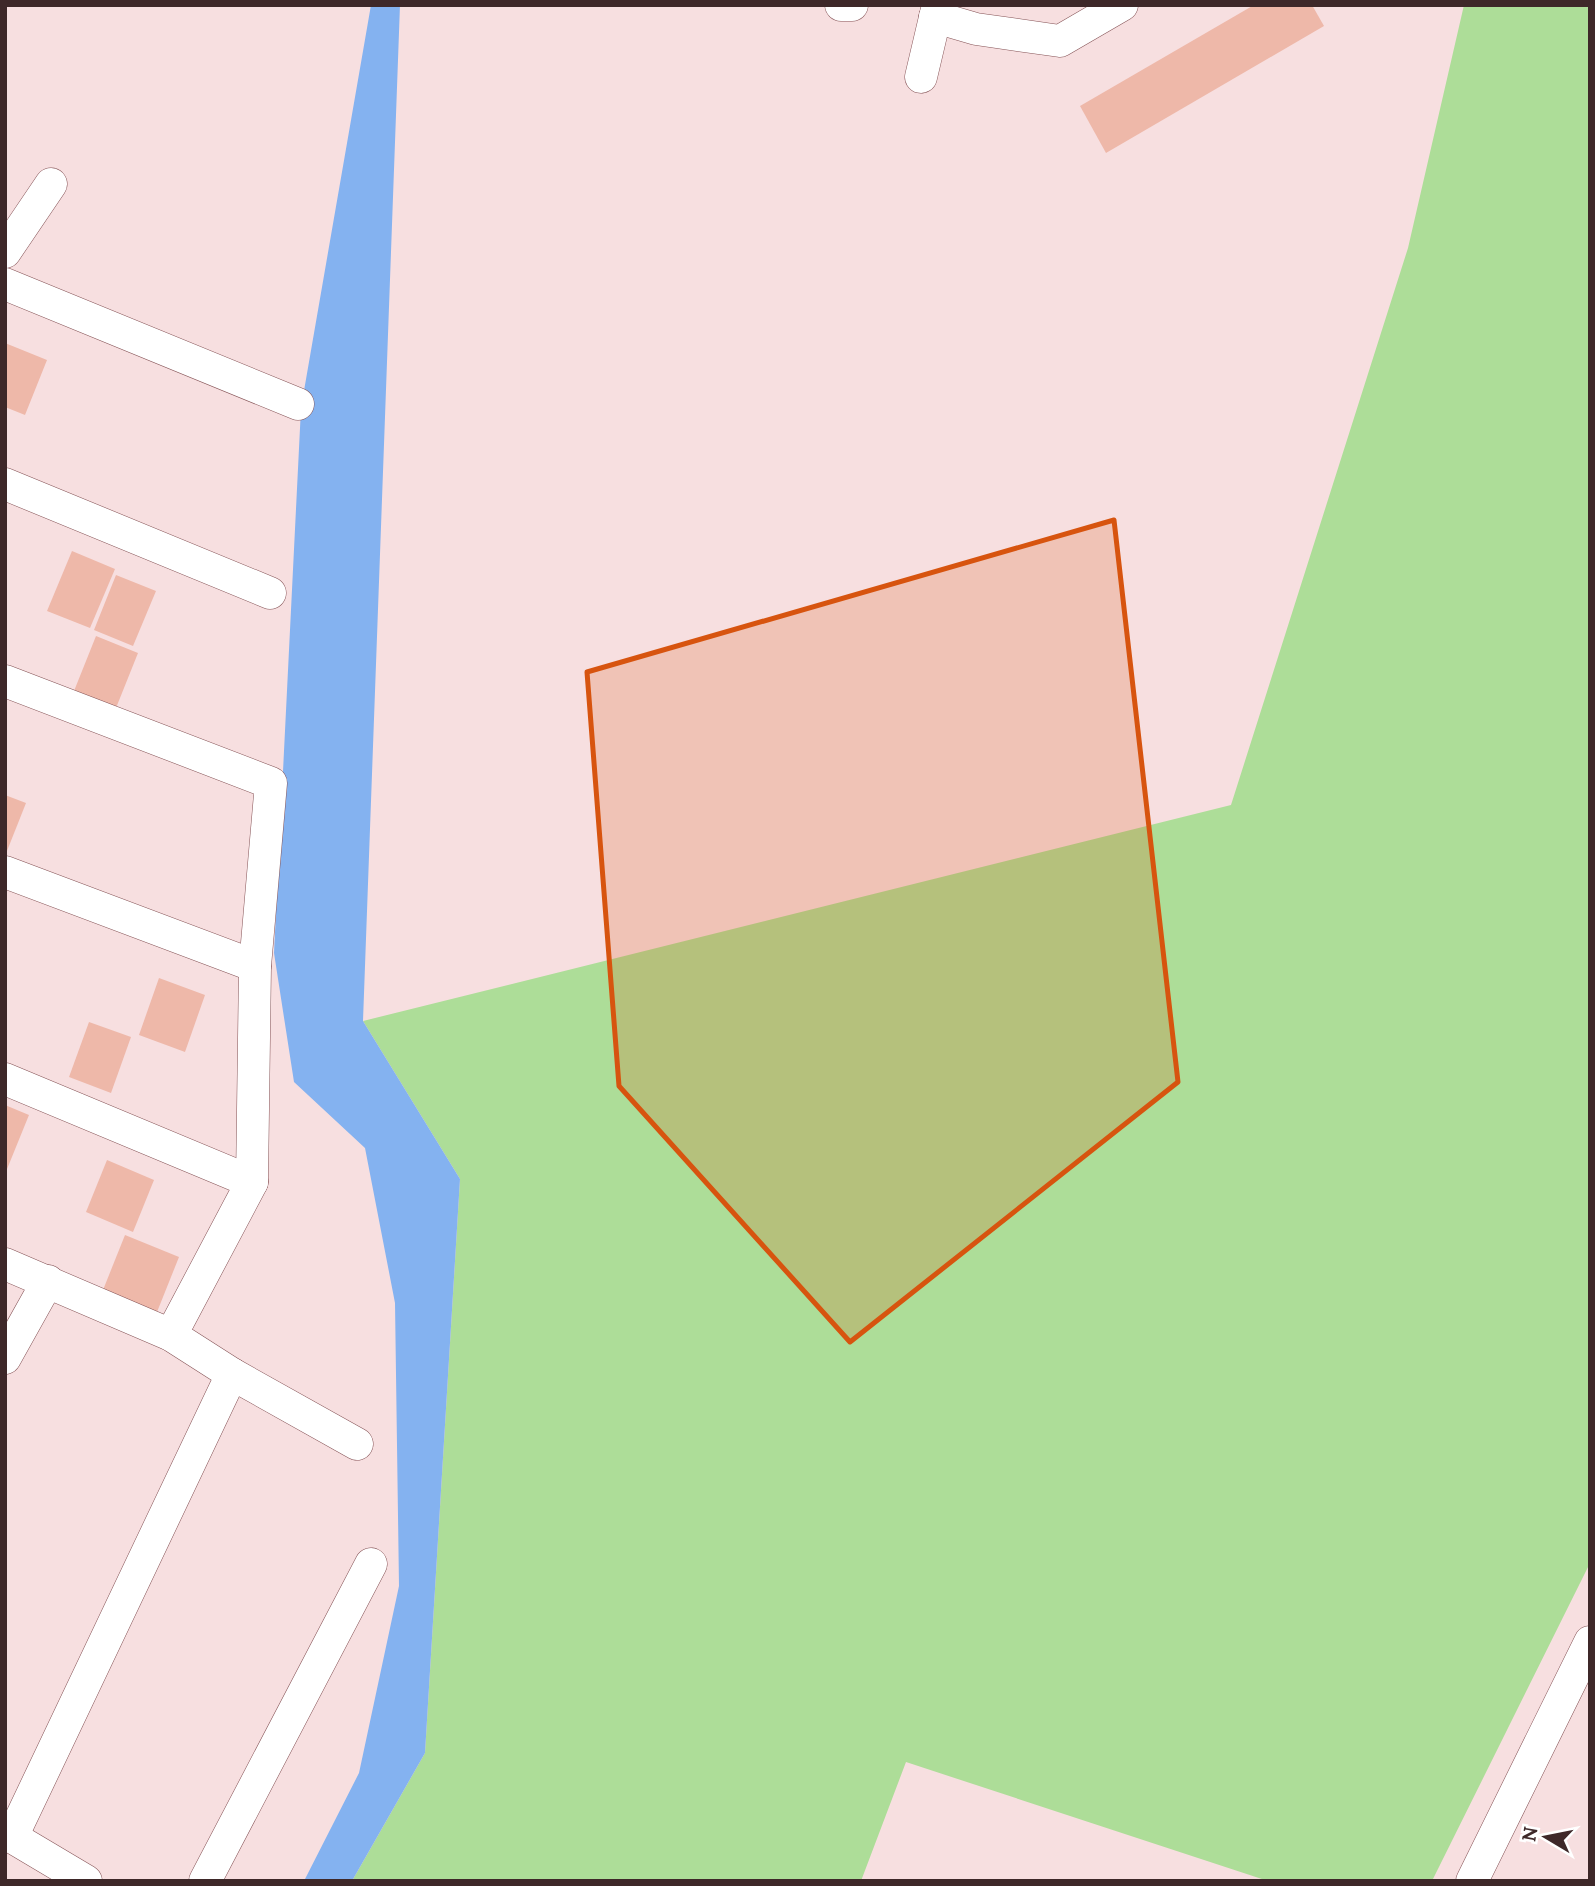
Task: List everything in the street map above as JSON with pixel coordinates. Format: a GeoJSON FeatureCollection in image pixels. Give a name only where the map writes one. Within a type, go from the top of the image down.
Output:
{"type":"FeatureCollection","features":[{"type":"Feature","properties":{"kind":"street"},"geometry":{"type":"LineString","coordinates":[[841,5],[852,5]]}},
{"type":"Feature","properties":{"kind":"street"},"geometry":{"type":"LineString","coordinates":[[921,77],[937,11],[976,29],[1060,41],[1122,5]]}},
{"type":"Feature","properties":{"kind":"street"},"geometry":{"type":"LineString","coordinates":[[5,252],[51,184]]}},
{"type":"Feature","properties":{"kind":"street"},"geometry":{"type":"LineString","coordinates":[[5,284],[298,404]]}},
{"type":"Feature","properties":{"kind":"street"},"geometry":{"type":"LineString","coordinates":[[5,484],[270,593]]}},
{"type":"Feature","properties":{"kind":"street"},"geometry":{"type":"LineString","coordinates":[[5,681],[271,783],[255,966],[252,1182],[171,1335]]}},
{"type":"Feature","properties":{"kind":"street"},"geometry":{"type":"LineString","coordinates":[[5,872],[255,966]]}},
{"type":"Feature","properties":{"kind":"street"},"geometry":{"type":"LineString","coordinates":[[5,1079],[252,1182]]}},
{"type":"Feature","properties":{"kind":"street"},"geometry":{"type":"LineString","coordinates":[[5,1264],[171,1335],[232,1374],[357,1444]]}},
{"type":"Feature","properties":{"kind":"street"},"geometry":{"type":"LineString","coordinates":[[5,1358],[48,1282]]}},
{"type":"Feature","properties":{"kind":"street"},"geometry":{"type":"LineString","coordinates":[[86,1881],[8,1836],[232,1374]]}},
{"type":"Feature","properties":{"kind":"street"},"geometry":{"type":"LineString","coordinates":[[205,1881],[371,1564]]}},
{"type":"Feature","properties":{"kind":"street"},"geometry":{"type":"LineString","coordinates":[[1472,1881],[1590,1642]]}},
{"type":"Feature","properties":{"kind":"highlighted area"},"geometry":{"type":"Polygon","coordinates":[[[1114,520],[1178,1082],[850,1342],[619,1086],[587,672],[1114,520]]]}},
{"type":"Feature","properties":{"kind":"green space"},"geometry":{"type":"Polygon","coordinates":[[[1464,5],[1590,5],[1590,1563],[1432,1881],[1268,1881],[906,1762],[861,1881],[352,1881],[425,1753],[460,1179],[363,1021],[1231,805],[1408,248],[1464,5]]]}},
{"type":"Feature","properties":{"kind":"water"},"geometry":{"type":"Polygon","coordinates":[[[371,5],[400,5],[363,1021],[460,1179],[425,1753],[352,1881],[304,1881],[359,1773],[399,1586],[395,1303],[365,1148],[294,1082],[274,953],[301,408],[371,5]]]}},
{"type":"Feature","properties":{"kind":"building"},"geometry":{"type":"Polygon","coordinates":[[[1254,5],[1312,5],[1324,26],[1106,153],[1080,106],[1254,5]]]}},
{"type":"Feature","properties":{"kind":"building"},"geometry":{"type":"Polygon","coordinates":[[[5,343],[47,360],[25,415],[5,407],[5,343]]]}},
{"type":"Feature","properties":{"kind":"building"},"geometry":{"type":"Polygon","coordinates":[[[72,551],[115,569],[90,628],[47,611],[72,551]]]}},
{"type":"Feature","properties":{"kind":"building"},"geometry":{"type":"Polygon","coordinates":[[[116,575],[156,591],[133,646],[94,630],[116,575]]]}},
{"type":"Feature","properties":{"kind":"building"},"geometry":{"type":"Polygon","coordinates":[[[96,636],[138,653],[116,708],[74,691],[96,636]]]}},
{"type":"Feature","properties":{"kind":"building"},"geometry":{"type":"Polygon","coordinates":[[[5,795],[26,803],[5,856],[5,795]]]}},
{"type":"Feature","properties":{"kind":"building"},"geometry":{"type":"Polygon","coordinates":[[[159,978],[205,995],[185,1052],[139,1035],[159,978]]]}},
{"type":"Feature","properties":{"kind":"building"},"geometry":{"type":"Polygon","coordinates":[[[89,1022],[131,1037],[111,1093],[69,1077],[89,1022]]]}},
{"type":"Feature","properties":{"kind":"building"},"geometry":{"type":"Polygon","coordinates":[[[5,1105],[29,1115],[5,1174],[5,1105]]]}},
{"type":"Feature","properties":{"kind":"building"},"geometry":{"type":"Polygon","coordinates":[[[107,1160],[154,1180],[133,1232],[86,1212],[107,1160]]]}},
{"type":"Feature","properties":{"kind":"building"},"geometry":{"type":"Polygon","coordinates":[[[125,1235],[179,1257],[157,1312],[103,1290],[125,1235]]]}}]}
